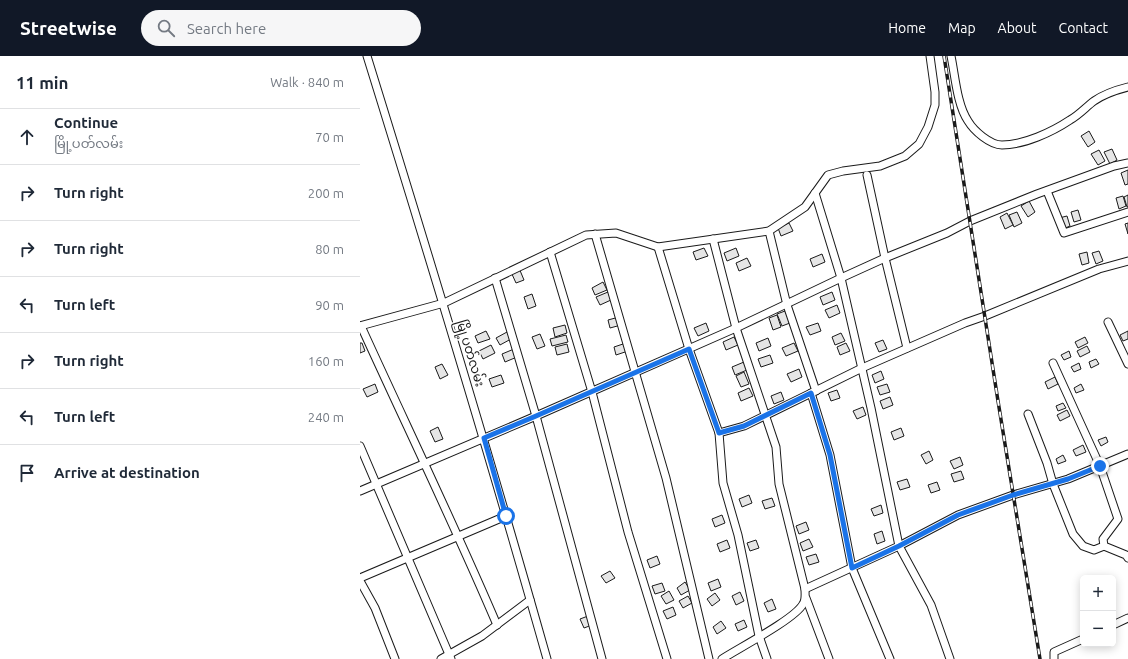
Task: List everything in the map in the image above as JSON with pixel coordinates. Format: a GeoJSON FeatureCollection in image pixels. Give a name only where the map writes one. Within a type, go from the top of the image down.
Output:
{"type":"FeatureCollection","features":[{"type":"Feature","properties":{"kind":"street","name":"မြို့ပတ်လမ်း"},"geometry":{"type":"LineString","coordinates":[[367,56],[444,303],[547,659]]}},
{"type":"Feature","properties":{"kind":"street"},"geometry":{"type":"LineString","coordinates":[[497,625],[459,536],[424,464],[361,326],[444,303],[586,235],[616,233],[658,247],[769,231],[805,207],[828,175],[843,171],[880,166],[906,156],[919,144],[928,127],[935,105],[936,92],[930,56]]}},
{"type":"Feature","properties":{"kind":"street"},"geometry":{"type":"LineString","coordinates":[[951,56],[960,100],[968,121],[985,139],[1001,145],[1022,142],[1048,134],[1072,119],[1096,100],[1115,90],[1128,87]]}},
{"type":"Feature","properties":{"kind":"street"},"geometry":{"type":"LineString","coordinates":[[360,491],[636,373],[787,305],[841,278],[885,258],[947,233],[970,221],[1114,166],[1128,163]]}},
{"type":"Feature","properties":{"kind":"street"},"geometry":{"type":"LineString","coordinates":[[867,175],[907,348]]}},
{"type":"Feature","properties":{"kind":"street"},"geometry":{"type":"LineString","coordinates":[[1047,191],[1064,233],[1128,212]]}},
{"type":"Feature","properties":{"kind":"street"},"geometry":{"type":"LineString","coordinates":[[815,193],[841,278],[862,368],[899,546],[931,605],[950,659]]}},
{"type":"Feature","properties":{"kind":"street"},"geometry":{"type":"LineString","coordinates":[[769,231],[787,305],[830,455],[852,568],[890,659]]}},
{"type":"Feature","properties":{"kind":"street"},"geometry":{"type":"LineString","coordinates":[[595,234],[666,478],[709,659]]}},
{"type":"Feature","properties":{"kind":"street"},"geometry":{"type":"LineString","coordinates":[[712,239],[736,328],[776,447],[778,484],[806,598],[829,659]]}},
{"type":"Feature","properties":{"kind":"street"},"geometry":{"type":"LineString","coordinates":[[658,247],[689,349],[719,433],[723,483],[738,535],[759,636],[767,659]]}},
{"type":"Feature","properties":{"kind":"street"},"geometry":{"type":"LineString","coordinates":[[550,252],[592,392],[628,532],[666,659]]}},
{"type":"Feature","properties":{"kind":"street"},"geometry":{"type":"LineString","coordinates":[[719,433],[744,426],[862,368],[907,348],[1045,290],[1099,269],[1128,261]]}},
{"type":"Feature","properties":{"kind":"street"},"geometry":{"type":"LineString","coordinates":[[495,278],[536,416],[602,659]]}},
{"type":"Feature","properties":{"kind":"street"},"geometry":{"type":"LineString","coordinates":[[1108,322],[1128,364]]}},
{"type":"Feature","properties":{"kind":"street"},"geometry":{"type":"LineString","coordinates":[[1053,363],[1100,466],[1118,519],[1103,539],[1104,546]]}},
{"type":"Feature","properties":{"kind":"street"},"geometry":{"type":"LineString","coordinates":[[1028,414],[1073,534],[1083,546],[1094,550],[1104,546],[1126,555],[1128,558]]}},
{"type":"Feature","properties":{"kind":"street"},"geometry":{"type":"LineString","coordinates":[[360,446],[450,657]]}},
{"type":"Feature","properties":{"kind":"street"},"geometry":{"type":"LineString","coordinates":[[805,589],[899,546],[958,515],[1013,495],[1068,479],[1128,454]]}},
{"type":"Feature","properties":{"kind":"street"},"geometry":{"type":"LineString","coordinates":[[395,659],[374,608],[360,579],[506,516]]}},
{"type":"Feature","properties":{"kind":"street"},"geometry":{"type":"LineString","coordinates":[[722,659],[798,610],[804,604],[806,598]]}},
{"type":"Feature","properties":{"kind":"street"},"geometry":{"type":"LineString","coordinates":[[441,659],[450,657],[482,636],[530,600]]}},
{"type":"Feature","properties":{"kind":"street"},"geometry":{"type":"LineString","coordinates":[[1116,624],[1128,618]]}},
{"type":"Feature","properties":{"kind":"street"},"geometry":{"type":"LineString","coordinates":[[1054,659],[1054,652],[1080,640]]}},
{"type":"Feature","properties":{"kind":"building"},"geometry":{"type":"Polygon","coordinates":[[[1089,131],[1095,142],[1088,147],[1081,136],[1089,131]]]}},
{"type":"Feature","properties":{"kind":"building"},"geometry":{"type":"Polygon","coordinates":[[[1112,149],[1117,160],[1110,164],[1104,152],[1112,149]]]}},
{"type":"Feature","properties":{"kind":"building"},"geometry":{"type":"Polygon","coordinates":[[[1099,150],[1105,161],[1098,165],[1091,154],[1099,150]]]}},
{"type":"Feature","properties":{"kind":"building"},"geometry":{"type":"Polygon","coordinates":[[[1128,170],[1128,184],[1125,185],[1121,173],[1128,170]]]}},
{"type":"Feature","properties":{"kind":"building"},"geometry":{"type":"Polygon","coordinates":[[[1128,195],[1128,207],[1127,207],[1124,197],[1128,195]]]}},
{"type":"Feature","properties":{"kind":"building"},"geometry":{"type":"Polygon","coordinates":[[[1123,196],[1126,206],[1119,209],[1116,198],[1123,196]]]}},
{"type":"Feature","properties":{"kind":"building"},"geometry":{"type":"Polygon","coordinates":[[[1029,201],[1035,212],[1028,217],[1021,206],[1029,201]]]}},
{"type":"Feature","properties":{"kind":"building"},"geometry":{"type":"Polygon","coordinates":[[[1078,210],[1081,220],[1074,222],[1071,212],[1078,210]]]}},
{"type":"Feature","properties":{"kind":"building"},"geometry":{"type":"Polygon","coordinates":[[[1017,212],[1022,223],[1014,227],[1009,215],[1017,212]]]}},
{"type":"Feature","properties":{"kind":"building"},"geometry":{"type":"Polygon","coordinates":[[[1007,213],[1013,225],[1005,229],[1000,217],[1007,213]]]}},
{"type":"Feature","properties":{"kind":"building"},"geometry":{"type":"Polygon","coordinates":[[[1067,216],[1070,226],[1063,229],[1059,218],[1067,216]]]}},
{"type":"Feature","properties":{"kind":"building"},"geometry":{"type":"Polygon","coordinates":[[[789,223],[793,231],[781,236],[778,228],[789,223]]]}},
{"type":"Feature","properties":{"kind":"building"},"geometry":{"type":"Polygon","coordinates":[[[1128,223],[1128,234],[1125,224],[1128,223]]]}},
{"type":"Feature","properties":{"kind":"building"},"geometry":{"type":"Polygon","coordinates":[[[704,248],[708,256],[696,260],[693,252],[704,248]]]}},
{"type":"Feature","properties":{"kind":"building"},"geometry":{"type":"Polygon","coordinates":[[[736,248],[739,256],[727,261],[724,253],[736,248]]]}},
{"type":"Feature","properties":{"kind":"building"},"geometry":{"type":"Polygon","coordinates":[[[1099,251],[1103,261],[1096,264],[1092,253],[1099,251]]]}},
{"type":"Feature","properties":{"kind":"building"},"geometry":{"type":"Polygon","coordinates":[[[1087,252],[1089,263],[1082,265],[1079,254],[1087,252]]]}},
{"type":"Feature","properties":{"kind":"building"},"geometry":{"type":"Polygon","coordinates":[[[822,254],[825,262],[813,267],[810,259],[822,254]]]}},
{"type":"Feature","properties":{"kind":"building"},"geometry":{"type":"Polygon","coordinates":[[[747,258],[751,266],[739,271],[736,263],[747,258]]]}},
{"type":"Feature","properties":{"kind":"building"},"geometry":{"type":"Polygon","coordinates":[[[519,268],[524,280],[516,283],[511,272],[519,268]]]}},
{"type":"Feature","properties":{"kind":"building"},"geometry":{"type":"Polygon","coordinates":[[[603,282],[607,290],[595,295],[592,288],[603,282]]]}},
{"type":"Feature","properties":{"kind":"building"},"geometry":{"type":"Polygon","coordinates":[[[608,292],[611,300],[600,305],[596,297],[608,292]]]}},
{"type":"Feature","properties":{"kind":"building"},"geometry":{"type":"Polygon","coordinates":[[[832,292],[835,300],[823,305],[820,297],[832,292]]]}},
{"type":"Feature","properties":{"kind":"building"},"geometry":{"type":"Polygon","coordinates":[[[532,294],[536,306],[528,309],[524,297],[532,294]]]}},
{"type":"Feature","properties":{"kind":"building"},"geometry":{"type":"Polygon","coordinates":[[[837,305],[840,313],[829,318],[825,310],[837,305]]]}},
{"type":"Feature","properties":{"kind":"building"},"geometry":{"type":"Polygon","coordinates":[[[785,311],[790,323],[782,326],[777,314],[785,311]]]}},
{"type":"Feature","properties":{"kind":"building"},"geometry":{"type":"Polygon","coordinates":[[[777,315],[781,327],[773,330],[769,318],[777,315]]]}},
{"type":"Feature","properties":{"kind":"building"},"geometry":{"type":"Polygon","coordinates":[[[619,317],[621,325],[610,328],[608,320],[619,317]]]}},
{"type":"Feature","properties":{"kind":"building"},"geometry":{"type":"Polygon","coordinates":[[[706,323],[709,331],[698,336],[694,328],[706,323]]]}},
{"type":"Feature","properties":{"kind":"building"},"geometry":{"type":"Polygon","coordinates":[[[818,323],[821,331],[810,335],[806,327],[818,323]]]}},
{"type":"Feature","properties":{"kind":"building"},"geometry":{"type":"Polygon","coordinates":[[[565,325],[567,333],[555,337],[553,328],[565,325]]]}},
{"type":"Feature","properties":{"kind":"building"},"geometry":{"type":"Polygon","coordinates":[[[486,331],[490,339],[478,343],[475,336],[486,331]]]}},
{"type":"Feature","properties":{"kind":"building"},"geometry":{"type":"Polygon","coordinates":[[[1128,331],[1128,339],[1123,341],[1120,335],[1128,331]]]}},
{"type":"Feature","properties":{"kind":"building"},"geometry":{"type":"Polygon","coordinates":[[[507,332],[511,339],[500,345],[496,338],[507,332]]]}},
{"type":"Feature","properties":{"kind":"building"},"geometry":{"type":"Polygon","coordinates":[[[841,333],[845,341],[835,345],[832,337],[841,333]]]}},
{"type":"Feature","properties":{"kind":"building"},"geometry":{"type":"Polygon","coordinates":[[[540,334],[545,346],[537,349],[532,337],[540,334]]]}},
{"type":"Feature","properties":{"kind":"building"},"geometry":{"type":"Polygon","coordinates":[[[566,335],[568,342],[552,346],[550,339],[566,335]]]}},
{"type":"Feature","properties":{"kind":"building"},"geometry":{"type":"Polygon","coordinates":[[[734,337],[738,345],[726,350],[723,342],[734,337]]]}},
{"type":"Feature","properties":{"kind":"building"},"geometry":{"type":"Polygon","coordinates":[[[1085,337],[1088,343],[1078,348],[1075,342],[1085,337]]]}},
{"type":"Feature","properties":{"kind":"building"},"geometry":{"type":"Polygon","coordinates":[[[768,338],[771,346],[759,351],[756,343],[768,338]]]}},
{"type":"Feature","properties":{"kind":"building"},"geometry":{"type":"Polygon","coordinates":[[[883,340],[887,349],[879,352],[875,343],[883,340]]]}},
{"type":"Feature","properties":{"kind":"building"},"geometry":{"type":"Polygon","coordinates":[[[360,343],[362,343],[365,351],[360,353],[360,343]]]}},
{"type":"Feature","properties":{"kind":"building"},"geometry":{"type":"Polygon","coordinates":[[[626,343],[628,351],[616,355],[614,347],[626,343]]]}},
{"type":"Feature","properties":{"kind":"building"},"geometry":{"type":"Polygon","coordinates":[[[794,343],[798,351],[786,356],[782,348],[794,343]]]}},
{"type":"Feature","properties":{"kind":"building"},"geometry":{"type":"Polygon","coordinates":[[[846,343],[850,351],[840,355],[837,347],[846,343]]]}},
{"type":"Feature","properties":{"kind":"building"},"geometry":{"type":"Polygon","coordinates":[[[567,344],[569,352],[557,355],[555,347],[567,344]]]}},
{"type":"Feature","properties":{"kind":"building"},"geometry":{"type":"Polygon","coordinates":[[[491,345],[495,353],[483,359],[479,351],[491,345]]]}},
{"type":"Feature","properties":{"kind":"building"},"geometry":{"type":"Polygon","coordinates":[[[1087,346],[1090,352],[1080,357],[1077,351],[1087,346]]]}},
{"type":"Feature","properties":{"kind":"building"},"geometry":{"type":"Polygon","coordinates":[[[514,349],[517,357],[505,362],[502,354],[514,349]]]}},
{"type":"Feature","properties":{"kind":"building"},"geometry":{"type":"Polygon","coordinates":[[[1069,351],[1071,357],[1064,360],[1061,355],[1069,351]]]}},
{"type":"Feature","properties":{"kind":"building"},"geometry":{"type":"Polygon","coordinates":[[[770,355],[773,363],[761,367],[758,359],[770,355]]]}},
{"type":"Feature","properties":{"kind":"building"},"geometry":{"type":"Polygon","coordinates":[[[1096,359],[1099,364],[1091,368],[1089,362],[1096,359]]]}},
{"type":"Feature","properties":{"kind":"building"},"geometry":{"type":"Polygon","coordinates":[[[744,362],[747,370],[735,375],[732,367],[744,362]]]}},
{"type":"Feature","properties":{"kind":"building"},"geometry":{"type":"Polygon","coordinates":[[[1079,363],[1081,369],[1074,372],[1071,367],[1079,363]]]}},
{"type":"Feature","properties":{"kind":"building"},"geometry":{"type":"Polygon","coordinates":[[[442,364],[448,375],[440,379],[435,367],[442,364]]]}},
{"type":"Feature","properties":{"kind":"building"},"geometry":{"type":"Polygon","coordinates":[[[799,369],[802,377],[791,382],[787,374],[799,369]]]}},
{"type":"Feature","properties":{"kind":"building"},"geometry":{"type":"Polygon","coordinates":[[[881,371],[884,379],[875,383],[872,375],[881,371]]]}},
{"type":"Feature","properties":{"kind":"building"},"geometry":{"type":"Polygon","coordinates":[[[744,372],[749,384],[741,387],[736,376],[744,372]]]}},
{"type":"Feature","properties":{"kind":"building"},"geometry":{"type":"Polygon","coordinates":[[[501,375],[504,383],[492,387],[489,379],[501,375]]]}},
{"type":"Feature","properties":{"kind":"building"},"geometry":{"type":"Polygon","coordinates":[[[1055,377],[1058,384],[1048,389],[1045,382],[1055,377]]]}},
{"type":"Feature","properties":{"kind":"building"},"geometry":{"type":"Polygon","coordinates":[[[375,384],[378,392],[367,397],[363,389],[375,384]]]}},
{"type":"Feature","properties":{"kind":"building"},"geometry":{"type":"Polygon","coordinates":[[[887,384],[890,392],[880,395],[877,387],[887,384]]]}},
{"type":"Feature","properties":{"kind":"building"},"geometry":{"type":"Polygon","coordinates":[[[1081,384],[1084,390],[1076,393],[1074,388],[1081,384]]]}},
{"type":"Feature","properties":{"kind":"building"},"geometry":{"type":"Polygon","coordinates":[[[749,388],[753,396],[741,401],[738,393],[749,388]]]}},
{"type":"Feature","properties":{"kind":"building"},"geometry":{"type":"Polygon","coordinates":[[[837,390],[840,398],[831,401],[828,393],[837,390]]]}},
{"type":"Feature","properties":{"kind":"building"},"geometry":{"type":"Polygon","coordinates":[[[781,392],[784,400],[774,404],[771,396],[781,392]]]}},
{"type":"Feature","properties":{"kind":"building"},"geometry":{"type":"Polygon","coordinates":[[[890,397],[893,405],[883,409],[880,401],[890,397]]]}},
{"type":"Feature","properties":{"kind":"building"},"geometry":{"type":"Polygon","coordinates":[[[1063,403],[1066,408],[1058,411],[1056,406],[1063,403]]]}},
{"type":"Feature","properties":{"kind":"building"},"geometry":{"type":"Polygon","coordinates":[[[863,407],[866,415],[857,419],[853,411],[863,407]]]}},
{"type":"Feature","properties":{"kind":"building"},"geometry":{"type":"Polygon","coordinates":[[[1067,410],[1070,416],[1060,421],[1057,415],[1067,410]]]}},
{"type":"Feature","properties":{"kind":"building"},"geometry":{"type":"Polygon","coordinates":[[[438,427],[443,439],[435,442],[430,431],[438,427]]]}},
{"type":"Feature","properties":{"kind":"building"},"geometry":{"type":"Polygon","coordinates":[[[901,428],[904,436],[894,440],[891,432],[901,428]]]}},
{"type":"Feature","properties":{"kind":"building"},"geometry":{"type":"Polygon","coordinates":[[[1106,437],[1108,442],[1101,446],[1098,440],[1106,437]]]}},
{"type":"Feature","properties":{"kind":"building"},"geometry":{"type":"Polygon","coordinates":[[[1083,445],[1086,452],[1076,456],[1073,450],[1083,445]]]}},
{"type":"Feature","properties":{"kind":"building"},"geometry":{"type":"Polygon","coordinates":[[[929,451],[933,460],[926,464],[921,455],[929,451]]]}},
{"type":"Feature","properties":{"kind":"building"},"geometry":{"type":"Polygon","coordinates":[[[1063,455],[1066,461],[1058,464],[1056,459],[1063,455]]]}},
{"type":"Feature","properties":{"kind":"building"},"geometry":{"type":"Polygon","coordinates":[[[960,457],[963,465],[954,469],[950,461],[960,457]]]}},
{"type":"Feature","properties":{"kind":"building"},"geometry":{"type":"Polygon","coordinates":[[[961,471],[964,479],[954,482],[951,474],[961,471]]]}},
{"type":"Feature","properties":{"kind":"building"},"geometry":{"type":"Polygon","coordinates":[[[907,479],[910,487],[900,490],[897,482],[907,479]]]}},
{"type":"Feature","properties":{"kind":"building"},"geometry":{"type":"Polygon","coordinates":[[[937,482],[940,490],[931,493],[928,485],[937,482]]]}},
{"type":"Feature","properties":{"kind":"building"},"geometry":{"type":"Polygon","coordinates":[[[749,495],[752,503],[742,507],[739,499],[749,495]]]}},
{"type":"Feature","properties":{"kind":"building"},"geometry":{"type":"Polygon","coordinates":[[[772,498],[775,506],[765,509],[762,501],[772,498]]]}},
{"type":"Feature","properties":{"kind":"building"},"geometry":{"type":"Polygon","coordinates":[[[881,505],[883,513],[874,516],[871,509],[881,505]]]}},
{"type":"Feature","properties":{"kind":"building"},"geometry":{"type":"Polygon","coordinates":[[[722,515],[725,523],[715,527],[712,519],[722,515]]]}},
{"type":"Feature","properties":{"kind":"building"},"geometry":{"type":"Polygon","coordinates":[[[806,522],[809,530],[799,534],[796,526],[806,522]]]}},
{"type":"Feature","properties":{"kind":"building"},"geometry":{"type":"Polygon","coordinates":[[[882,531],[885,541],[877,544],[874,534],[882,531]]]}},
{"type":"Feature","properties":{"kind":"building"},"geometry":{"type":"Polygon","coordinates":[[[809,539],[813,547],[803,551],[800,543],[809,539]]]}},
{"type":"Feature","properties":{"kind":"building"},"geometry":{"type":"Polygon","coordinates":[[[727,540],[730,548],[720,552],[717,544],[727,540]]]}},
{"type":"Feature","properties":{"kind":"building"},"geometry":{"type":"Polygon","coordinates":[[[756,540],[759,548],[750,551],[747,543],[756,540]]]}},
{"type":"Feature","properties":{"kind":"building"},"geometry":{"type":"Polygon","coordinates":[[[816,554],[819,562],[809,565],[806,557],[816,554]]]}},
{"type":"Feature","properties":{"kind":"building"},"geometry":{"type":"Polygon","coordinates":[[[657,556],[660,564],[650,568],[647,560],[657,556]]]}},
{"type":"Feature","properties":{"kind":"building"},"geometry":{"type":"Polygon","coordinates":[[[610,571],[615,578],[606,583],[601,576],[610,571]]]}},
{"type":"Feature","properties":{"kind":"building"},"geometry":{"type":"Polygon","coordinates":[[[718,579],[721,587],[711,591],[708,583],[718,579]]]}},
{"type":"Feature","properties":{"kind":"building"},"geometry":{"type":"Polygon","coordinates":[[[685,582],[690,590],[681,595],[677,588],[685,582]]]}},
{"type":"Feature","properties":{"kind":"building"},"geometry":{"type":"Polygon","coordinates":[[[662,583],[665,591],[655,594],[652,586],[662,583]]]}},
{"type":"Feature","properties":{"kind":"building"},"geometry":{"type":"Polygon","coordinates":[[[669,591],[674,600],[666,604],[661,596],[669,591]]]}},
{"type":"Feature","properties":{"kind":"building"},"geometry":{"type":"Polygon","coordinates":[[[740,592],[744,601],[736,605],[732,596],[740,592]]]}},
{"type":"Feature","properties":{"kind":"building"},"geometry":{"type":"Polygon","coordinates":[[[715,593],[720,600],[712,606],[707,599],[715,593]]]}},
{"type":"Feature","properties":{"kind":"building"},"geometry":{"type":"Polygon","coordinates":[[[688,596],[692,603],[683,608],[679,601],[688,596]]]}},
{"type":"Feature","properties":{"kind":"building"},"geometry":{"type":"Polygon","coordinates":[[[772,599],[776,609],[768,612],[764,603],[772,599]]]}},
{"type":"Feature","properties":{"kind":"building"},"geometry":{"type":"Polygon","coordinates":[[[673,607],[676,615],[667,619],[663,611],[673,607]]]}},
{"type":"Feature","properties":{"kind":"building"},"geometry":{"type":"Polygon","coordinates":[[[588,616],[592,625],[584,628],[580,619],[588,616]]]}},
{"type":"Feature","properties":{"kind":"building"},"geometry":{"type":"Polygon","coordinates":[[[744,620],[747,627],[738,631],[735,624],[744,620]]]}},
{"type":"Feature","properties":{"kind":"building"},"geometry":{"type":"Polygon","coordinates":[[[721,621],[726,628],[717,634],[713,627],[721,621]]]}},
{"type":"Feature","properties":{"kind":"railway"},"geometry":{"type":"LineString","coordinates":[[944,56],[1040,659]]}},
{"type":"Feature","properties":{"kind":"route"},"geometry":{"type":"LineString","coordinates":[[506,516],[484,438],[689,349],[719,433],[744,426],[811,393],[830,455],[852,568],[899,546],[958,515],[1013,495],[1068,479],[1100,466]]}}]}
